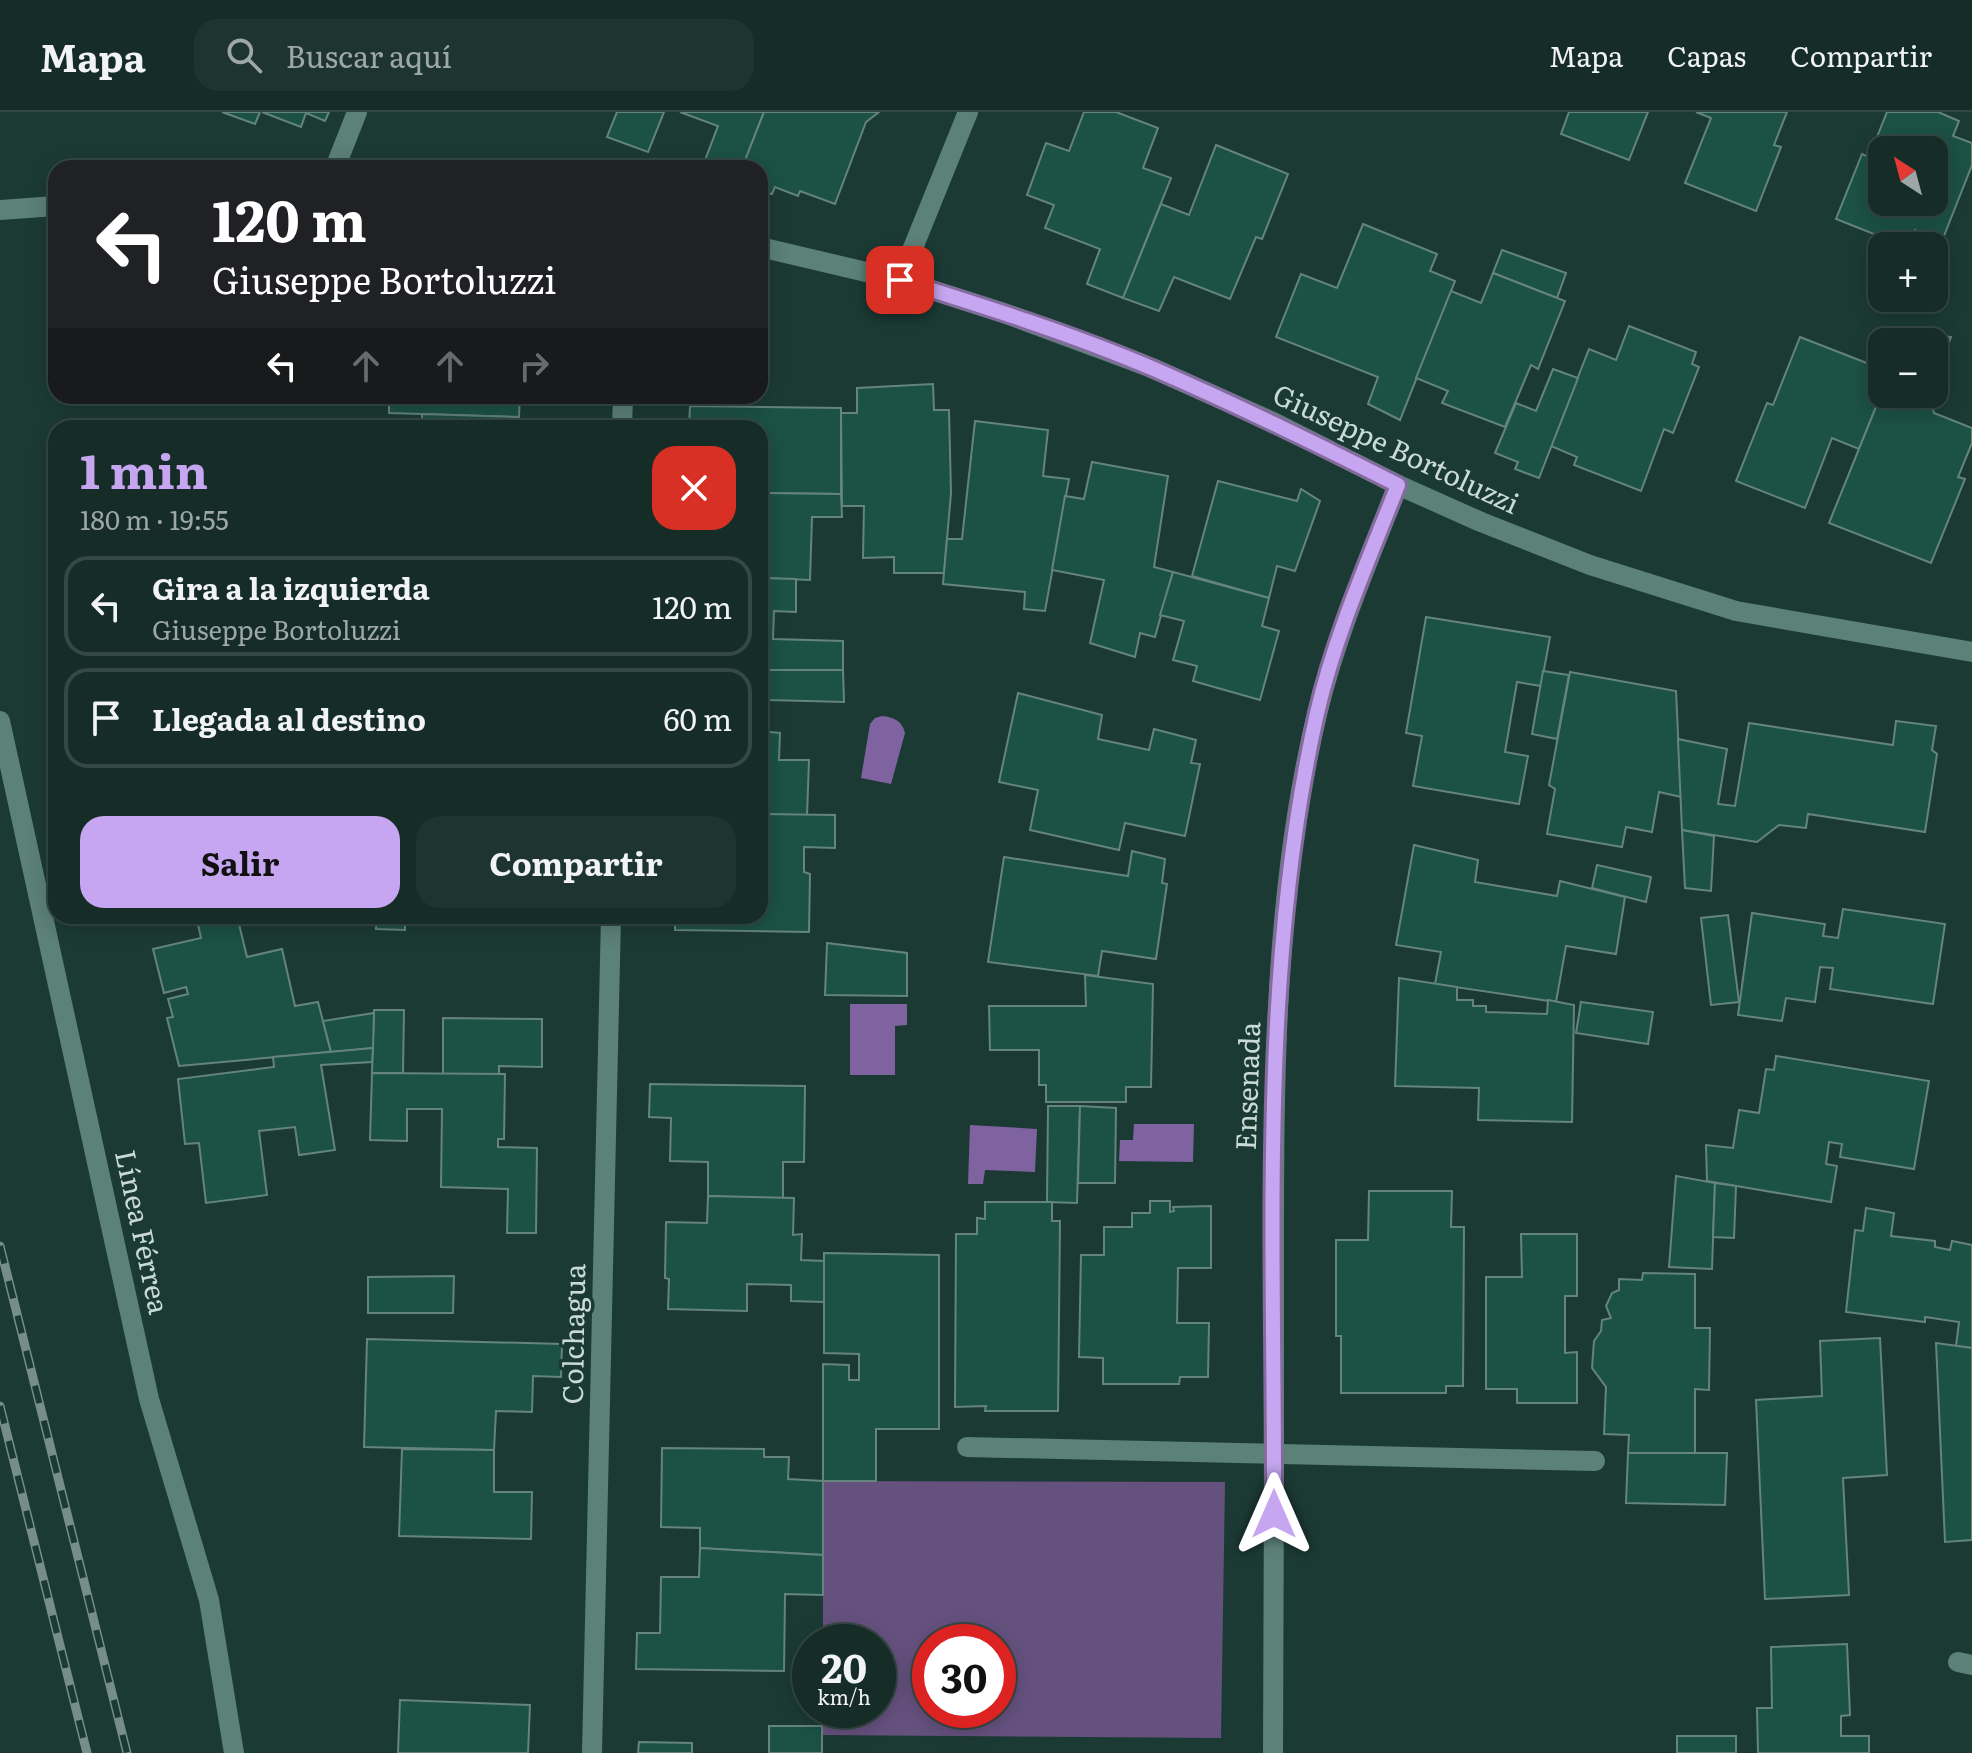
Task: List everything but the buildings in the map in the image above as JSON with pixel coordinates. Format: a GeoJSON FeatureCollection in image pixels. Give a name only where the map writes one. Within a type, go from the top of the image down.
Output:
{"type":"FeatureCollection","features":[{"type":"Feature","properties":{"kind":"street"},"geometry":{"type":"LineString","coordinates":[[338,160],[357,112]]}},
{"type":"Feature","properties":{"kind":"street"},"geometry":{"type":"LineString","coordinates":[[900,280],[968,112]]}},
{"type":"Feature","properties":{"kind":"street"},"geometry":{"type":"LineString","coordinates":[[0,210],[48,207]]}},
{"type":"Feature","properties":{"kind":"street","name":"Giuseppe Bortoluzzi"},"geometry":{"type":"LineString","coordinates":[[768,249],[900,280],[1004,313],[1152,368],[1273,422],[1398,485],[1590,565],[1736,611],[1972,652]]}},
{"type":"Feature","properties":{"kind":"street","name":"Ensenada"},"geometry":{"type":"LineString","coordinates":[[1273,1753],[1274,1154],[1280,971],[1287,886],[1298,807],[1318,709],[1345,623],[1398,485]]}},
{"type":"Feature","properties":{"kind":"street","name":"Línea Férrea"},"geometry":{"type":"LineString","coordinates":[[0,721],[149,1399],[209,1600],[234,1753]]}},
{"type":"Feature","properties":{"kind":"street","name":"Colchagua"},"geometry":{"type":"LineString","coordinates":[[592,1753],[611,924]]}},
{"type":"Feature","properties":{"kind":"street"},"geometry":{"type":"LineString","coordinates":[[967,1447],[1595,1461]]}},
{"type":"Feature","properties":{"kind":"shaded area"},"geometry":{"type":"Polygon","coordinates":[[[882,716],[897,720],[905,733],[891,784],[861,778],[870,724],[882,716]]]}},
{"type":"Feature","properties":{"kind":"shaded area"},"geometry":{"type":"Polygon","coordinates":[[[850,1004],[907,1004],[907,1025],[895,1026],[895,1075],[850,1075],[850,1004]]]}},
{"type":"Feature","properties":{"kind":"shaded area"},"geometry":{"type":"Polygon","coordinates":[[[1134,1124],[1194,1124],[1193,1162],[1119,1161],[1120,1140],[1133,1140],[1134,1124]]]}},
{"type":"Feature","properties":{"kind":"shaded area"},"geometry":{"type":"Polygon","coordinates":[[[970,1125],[1037,1129],[1035,1172],[985,1170],[983,1184],[968,1184],[970,1125]]]}},
{"type":"Feature","properties":{"kind":"shaded area"},"geometry":{"type":"Polygon","coordinates":[[[823,1481],[1225,1482],[1221,1738],[822,1735],[822,1728],[896,1728],[896,1624],[823,1624],[823,1481]]]}},
{"type":"Feature","properties":{"kind":"railway"},"geometry":{"type":"LineString","coordinates":[[0,1246],[127,1753]]}},
{"type":"Feature","properties":{"kind":"railway"},"geometry":{"type":"LineString","coordinates":[[0,1406],[87,1753]]}},
{"type":"Feature","properties":{"kind":"route"},"geometry":{"type":"LineString","coordinates":[[900,280],[1004,313],[1152,368],[1273,422],[1398,485],[1345,623],[1318,709],[1298,807],[1287,886],[1280,971],[1274,1154],[1274,1514]]}}]}
